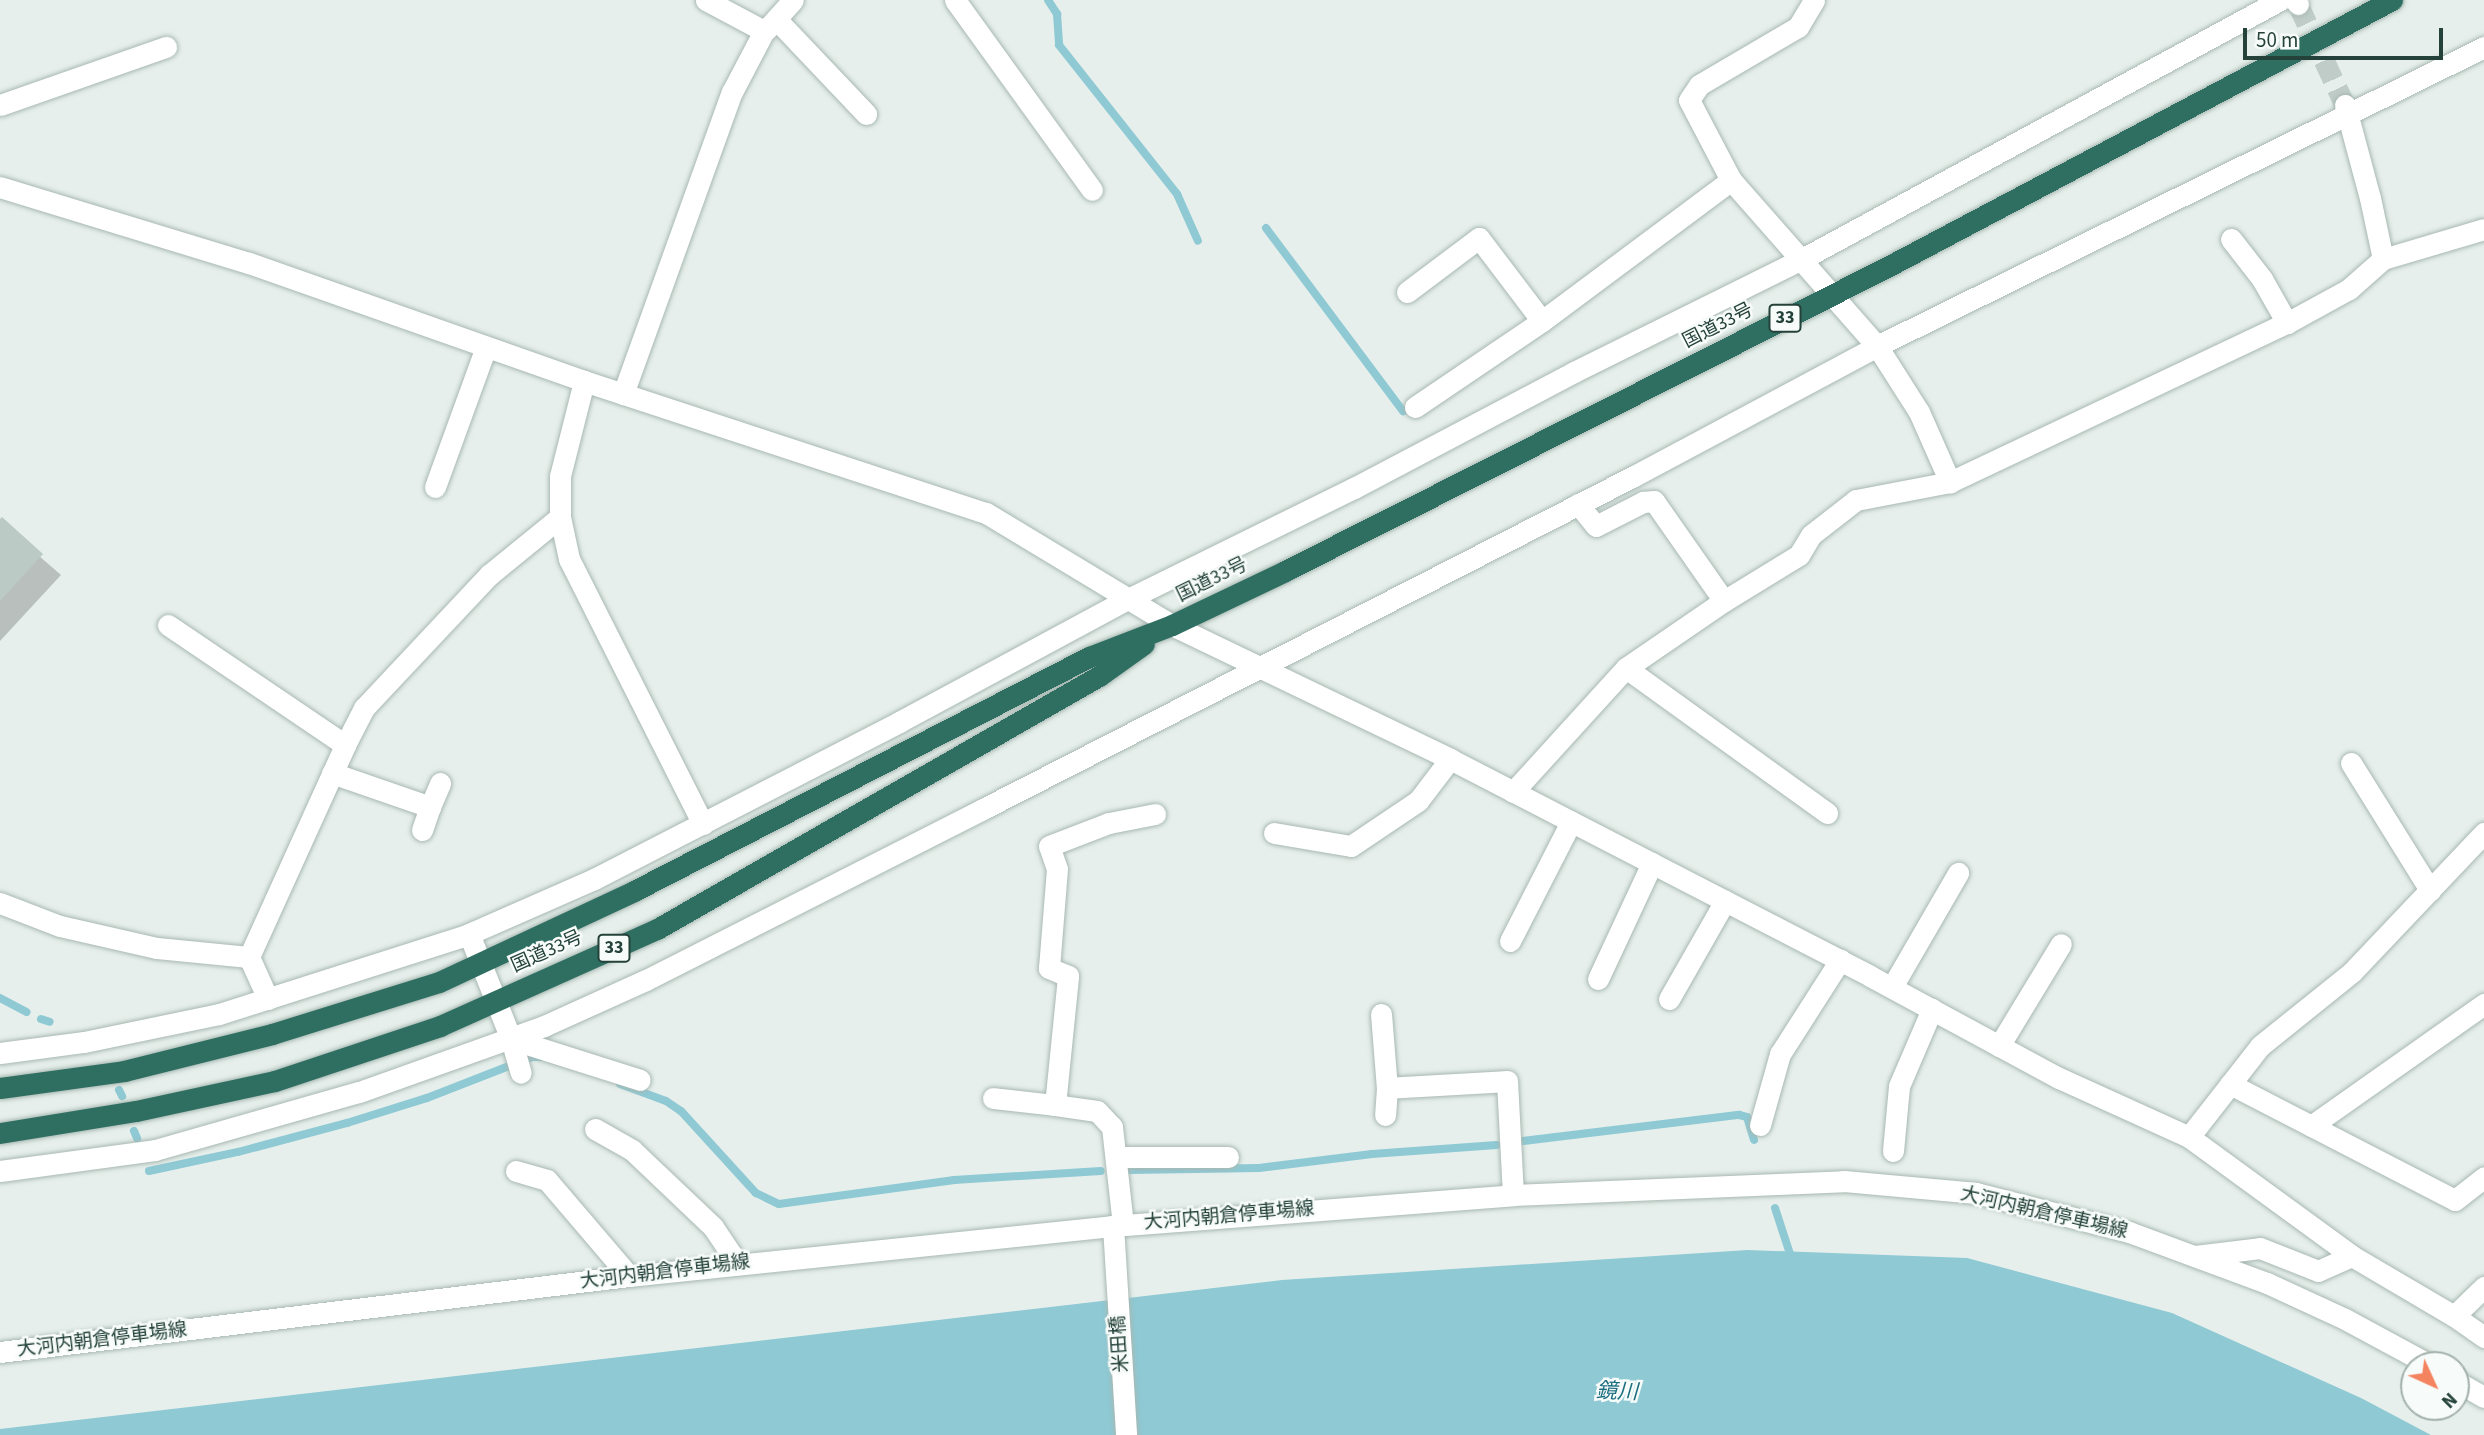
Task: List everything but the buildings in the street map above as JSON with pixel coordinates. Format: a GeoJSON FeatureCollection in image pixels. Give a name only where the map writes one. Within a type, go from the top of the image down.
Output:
{"type":"FeatureCollection","features":[{"type":"Feature","properties":{"kind":"highway","name":"国道33号"},"geometry":{"type":"LineString","coordinates":[[0,1088],[124,1071],[272,1034],[426,987],[634,891],[1089,657],[1172,625],[1831,295],[2392,0]]}},
{"type":"Feature","properties":{"kind":"highway","name":"国道33号"},"geometry":{"type":"LineString","coordinates":[[0,1133],[136,1111],[275,1081],[403,1040],[496,1000],[669,922],[1099,676],[1172,625]]}},
{"type":"Feature","properties":{"kind":"street"},"geometry":{"type":"LineString","coordinates":[[706,0],[770,25],[866,114]]}},
{"type":"Feature","properties":{"kind":"street"},"geometry":{"type":"LineString","coordinates":[[623,394],[732,92],[770,25],[793,0]]}},
{"type":"Feature","properties":{"kind":"street"},"geometry":{"type":"LineString","coordinates":[[955,0],[1092,190]]}},
{"type":"Feature","properties":{"kind":"street"},"geometry":{"type":"LineString","coordinates":[[1814,0],[1798,27],[1699,85],[1689,100],[1731,180],[1877,346],[1919,412],[1950,481]]}},
{"type":"Feature","properties":{"kind":"street"},"geometry":{"type":"LineString","coordinates":[[0,1053],[84,1042],[219,1014],[469,934],[594,879],[1126,600],[1354,488],[1574,372],[1800,260],[2291,1]]}},
{"type":"Feature","properties":{"kind":"street"},"geometry":{"type":"LineString","coordinates":[[0,105],[166,47]]}},
{"type":"Feature","properties":{"kind":"street"},"geometry":{"type":"LineString","coordinates":[[0,1171],[155,1150],[359,1092],[512,1039],[658,974],[1578,505],[1877,346],[2347,110],[2484,47]]}},
{"type":"Feature","properties":{"kind":"street"},"geometry":{"type":"LineString","coordinates":[[2347,110],[2383,259]]}},
{"type":"Feature","properties":{"kind":"street"},"geometry":{"type":"LineString","coordinates":[[1415,407],[1542,321],[1731,180]]}},
{"type":"Feature","properties":{"kind":"street"},"geometry":{"type":"LineString","coordinates":[[0,187],[249,263],[584,381],[986,513],[1126,600],[1172,625],[1450,759],[1840,960],[2059,1078],[2189,1137],[2352,1256],[2454,1316],[2484,1338]]}},
{"type":"Feature","properties":{"kind":"street"},"geometry":{"type":"LineString","coordinates":[[1513,792],[1626,668],[1724,601],[1799,555],[1811,535],[1856,500],[1950,481],[2287,323],[2349,289],[2383,259],[2484,229]]}},
{"type":"Feature","properties":{"kind":"street"},"geometry":{"type":"LineString","coordinates":[[1407,292],[1479,238],[1542,321]]}},
{"type":"Feature","properties":{"kind":"street"},"geometry":{"type":"LineString","coordinates":[[2231,239],[2262,279],[2287,323]]}},
{"type":"Feature","properties":{"kind":"street"},"geometry":{"type":"LineString","coordinates":[[435,487],[486,347]]}},
{"type":"Feature","properties":{"kind":"street"},"geometry":{"type":"LineString","coordinates":[[584,381],[560,476],[560,517],[569,559],[703,824]]}},
{"type":"Feature","properties":{"kind":"street"},"geometry":{"type":"LineString","coordinates":[[1578,505],[1596,526],[1643,502],[1654,501],[1724,601]]}},
{"type":"Feature","properties":{"kind":"street"},"geometry":{"type":"LineString","coordinates":[[268,999],[249,957],[364,708],[489,575],[560,517]]}},
{"type":"Feature","properties":{"kind":"street"},"geometry":{"type":"LineString","coordinates":[[167,625],[345,745]]}},
{"type":"Feature","properties":{"kind":"street"},"geometry":{"type":"LineString","coordinates":[[1626,668],[1827,813]]}},
{"type":"Feature","properties":{"kind":"street"},"geometry":{"type":"LineString","coordinates":[[1274,833],[1351,846],[1418,801],[1450,759]]}},
{"type":"Feature","properties":{"kind":"street"},"geometry":{"type":"LineString","coordinates":[[2351,763],[2430,890]]}},
{"type":"Feature","properties":{"kind":"street"},"geometry":{"type":"LineString","coordinates":[[332,773],[430,807]]}},
{"type":"Feature","properties":{"kind":"street"},"geometry":{"type":"LineString","coordinates":[[422,830],[440,783]]}},
{"type":"Feature","properties":{"kind":"street"},"geometry":{"type":"LineString","coordinates":[[1055,1105],[1068,976],[1049,968],[1057,869],[1049,846],[1109,822],[1156,814]]}},
{"type":"Feature","properties":{"kind":"street"},"geometry":{"type":"LineString","coordinates":[[1510,941],[1571,822]]}},
{"type":"Feature","properties":{"kind":"street"},"geometry":{"type":"LineString","coordinates":[[2189,1137],[2260,1046],[2352,972],[2484,833]]}},
{"type":"Feature","properties":{"kind":"street"},"geometry":{"type":"LineString","coordinates":[[1598,979],[1652,863]]}},
{"type":"Feature","properties":{"kind":"street"},"geometry":{"type":"LineString","coordinates":[[1892,988],[1958,873]]}},
{"type":"Feature","properties":{"kind":"street"},"geometry":{"type":"LineString","coordinates":[[1669,999],[1725,901]]}},
{"type":"Feature","properties":{"kind":"street"},"geometry":{"type":"LineString","coordinates":[[0,904],[60,926],[157,948],[249,957]]}},
{"type":"Feature","properties":{"kind":"street"},"geometry":{"type":"LineString","coordinates":[[469,934],[512,1039],[521,1073]]}},
{"type":"Feature","properties":{"kind":"street"},"geometry":{"type":"LineString","coordinates":[[1999,1046],[2061,943]]}},
{"type":"Feature","properties":{"kind":"street"},"geometry":{"type":"LineString","coordinates":[[1760,1125],[1780,1054],[1840,960]]}},
{"type":"Feature","properties":{"kind":"street"},"geometry":{"type":"LineString","coordinates":[[2311,1126],[2484,1004]]}},
{"type":"Feature","properties":{"kind":"street"},"geometry":{"type":"LineString","coordinates":[[1893,1151],[1899,1086],[1933,1009]]}},
{"type":"Feature","properties":{"kind":"street"},"geometry":{"type":"LineString","coordinates":[[1381,1014],[1387,1088],[1385,1115]]}},
{"type":"Feature","properties":{"kind":"street"},"geometry":{"type":"LineString","coordinates":[[512,1039],[640,1080]]}},
{"type":"Feature","properties":{"kind":"street"},"geometry":{"type":"LineString","coordinates":[[1387,1088],[1507,1081],[1513,1195]]}},
{"type":"Feature","properties":{"kind":"street"},"geometry":{"type":"LineString","coordinates":[[2230,1084],[2455,1200],[2484,1177]]}},
{"type":"Feature","properties":{"kind":"street","name":"米田橋"},"geometry":{"type":"LineString","coordinates":[[993,1098],[1097,1111],[1112,1127],[1117,1157],[1118,1225],[1115,1254],[1126,1435]]}},
{"type":"Feature","properties":{"kind":"street"},"geometry":{"type":"LineString","coordinates":[[595,1129],[632,1150],[713,1227],[738,1264]]}},
{"type":"Feature","properties":{"kind":"street"},"geometry":{"type":"LineString","coordinates":[[1117,1157],[1228,1157]]}},
{"type":"Feature","properties":{"kind":"street"},"geometry":{"type":"LineString","coordinates":[[516,1171],[547,1180],[629,1276]]}},
{"type":"Feature","properties":{"kind":"street","name":"大河内朝倉停車場線"},"geometry":{"type":"LineString","coordinates":[[0,1352],[629,1276],[1118,1225],[1513,1195],[1844,1181],[1976,1193],[2129,1232],[2267,1283],[2345,1318],[2405,1351]]}},
{"type":"Feature","properties":{"kind":"street"},"geometry":{"type":"LineString","coordinates":[[2194,1256],[2260,1248],[2318,1271],[2352,1256]]}},
{"type":"Feature","properties":{"kind":"street"},"geometry":{"type":"LineString","coordinates":[[2454,1316],[2484,1287]]}},
{"type":"Feature","properties":{"kind":"water","name":"鏡川"},"geometry":{"type":"Polygon","coordinates":[[[1748,1250],[1967,1258],[2172,1313],[2361,1398],[2400,1421],[2431,1435],[0,1435],[0,1429],[1282,1280],[1748,1250]]]}},
{"type":"Feature","properties":{"kind":"waterway"},"geometry":{"type":"LineString","coordinates":[[1048,0],[1057,14],[1059,45],[1177,194],[1198,241]]}},
{"type":"Feature","properties":{"kind":"waterway"},"geometry":{"type":"LineString","coordinates":[[1266,228],[1403,411]]}},
{"type":"Feature","properties":{"kind":"waterway"},"geometry":{"type":"LineString","coordinates":[[0,998],[26,1012]]}},
{"type":"Feature","properties":{"kind":"waterway"},"geometry":{"type":"LineString","coordinates":[[41,1019],[50,1022]]}},
{"type":"Feature","properties":{"kind":"waterway"},"geometry":{"type":"LineString","coordinates":[[149,1171],[238,1152],[347,1123],[427,1098],[532,1057],[541,1057]]}},
{"type":"Feature","properties":{"kind":"waterway"},"geometry":{"type":"LineString","coordinates":[[620,1084],[666,1101],[681,1111],[756,1193],[779,1204],[954,1180],[1101,1171]]}},
{"type":"Feature","properties":{"kind":"waterway"},"geometry":{"type":"LineString","coordinates":[[119,1090],[122,1096]]}},
{"type":"Feature","properties":{"kind":"waterway"},"geometry":{"type":"LineString","coordinates":[[1523,1141],[1739,1115],[1747,1117],[1754,1140]]}},
{"type":"Feature","properties":{"kind":"waterway"},"geometry":{"type":"LineString","coordinates":[[134,1131],[137,1138]]}},
{"type":"Feature","properties":{"kind":"waterway"},"geometry":{"type":"LineString","coordinates":[[1129,1170],[1259,1168],[1372,1154],[1497,1145]]}},
{"type":"Feature","properties":{"kind":"waterway"},"geometry":{"type":"LineString","coordinates":[[1775,1208],[1792,1260]]}},
{"type":"Feature","properties":{"kind":"tunnel"},"geometry":{"type":"LineString","coordinates":[[2298,4],[2345,105]]}}]}
